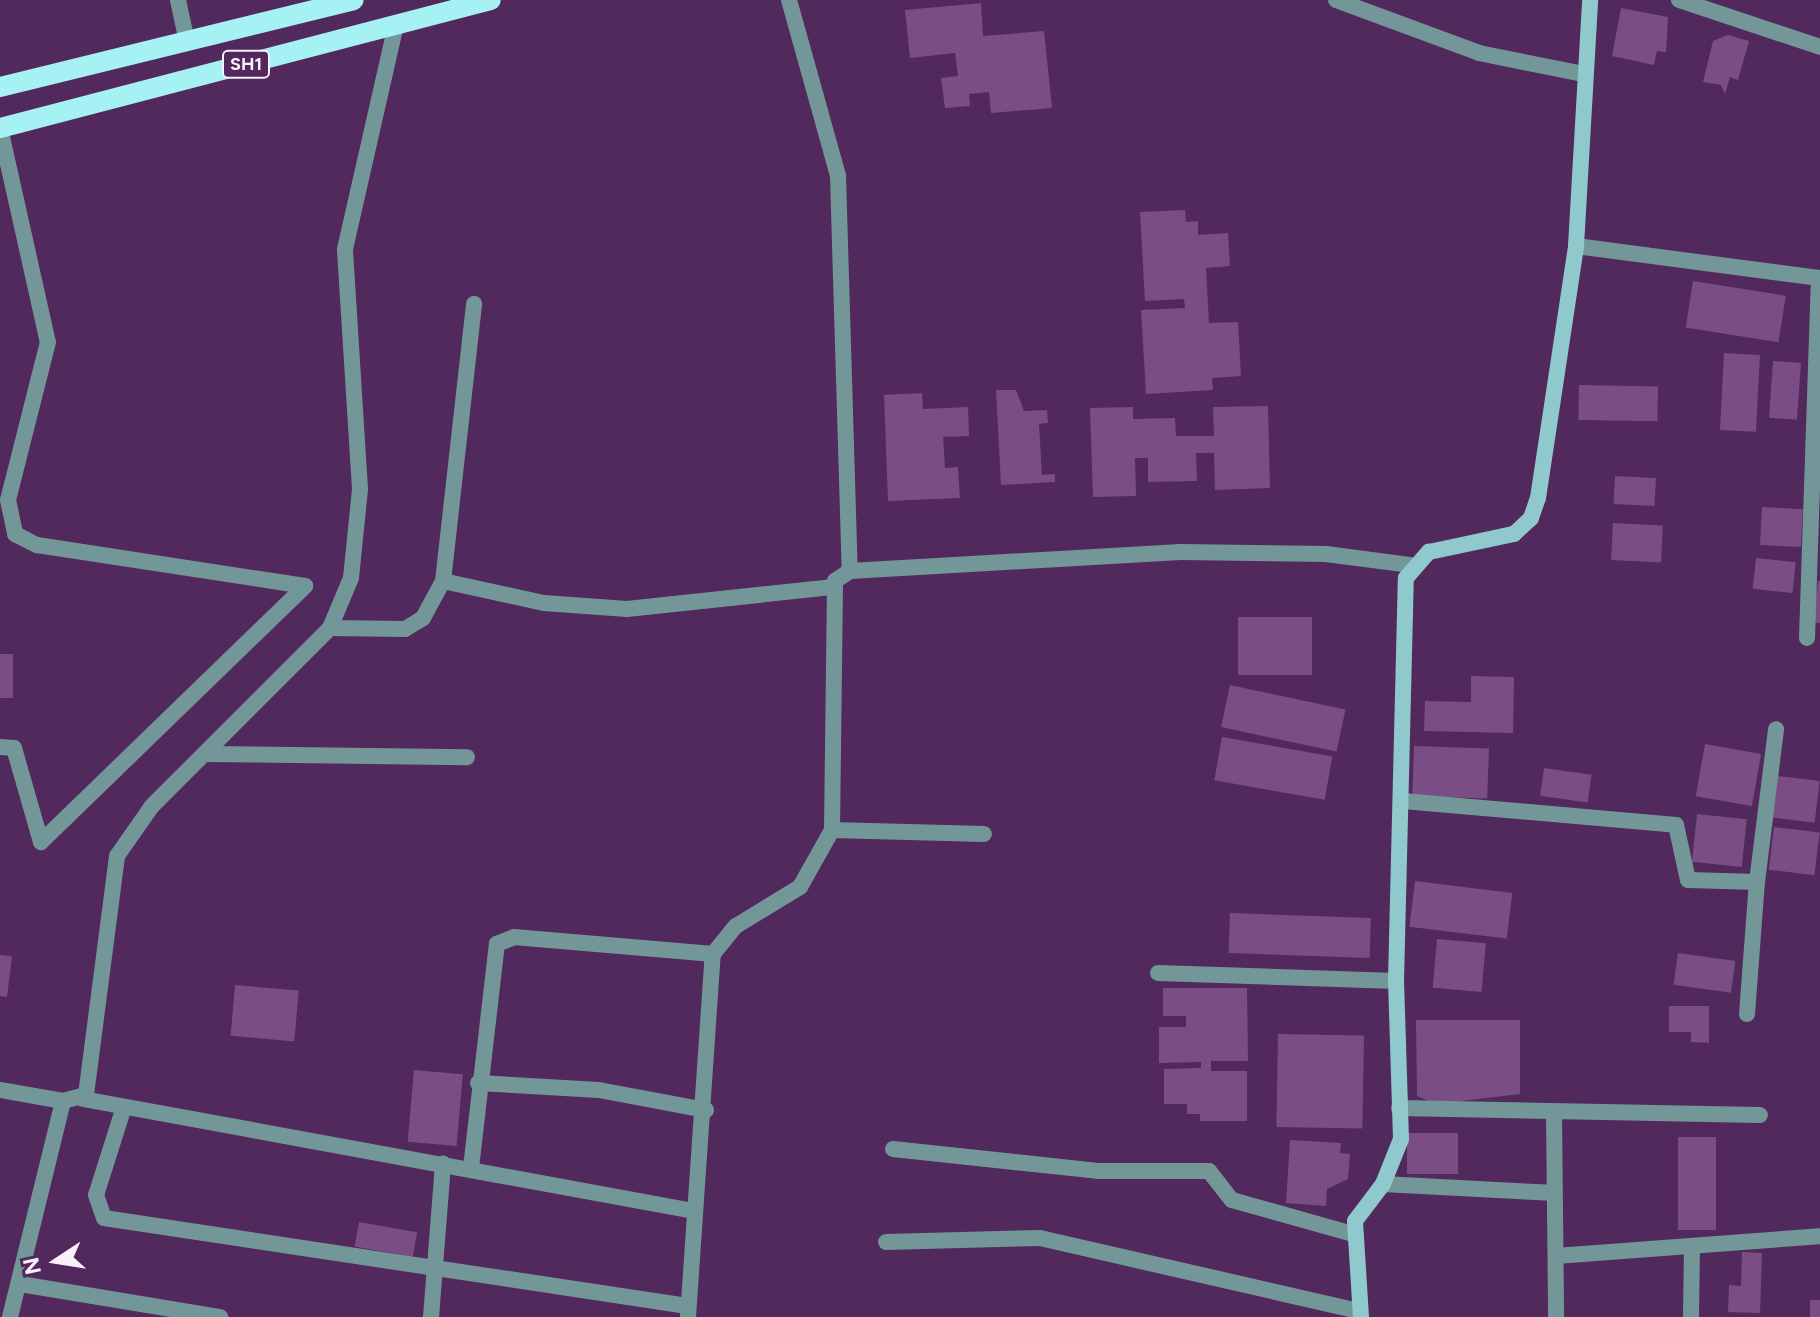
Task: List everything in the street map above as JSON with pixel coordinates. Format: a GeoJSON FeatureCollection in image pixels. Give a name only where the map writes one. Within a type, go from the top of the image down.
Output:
{"type":"FeatureCollection","features":[{"type":"Feature","properties":{"kind":"main road","name":"SH1"},"geometry":{"type":"LineString","coordinates":[[0,87],[353,0]]}},
{"type":"Feature","properties":{"kind":"main road","name":"SH1"},"geometry":{"type":"LineString","coordinates":[[0,128],[491,0]]}},
{"type":"Feature","properties":{"kind":"street"},"geometry":{"type":"LineString","coordinates":[[178,0],[187,42]]}},
{"type":"Feature","properties":{"kind":"street"},"geometry":{"type":"LineString","coordinates":[[789,0],[838,176],[850,571]]}},
{"type":"Feature","properties":{"kind":"street"},"geometry":{"type":"LineString","coordinates":[[1336,0],[1479,53],[1583,74]]}},
{"type":"Feature","properties":{"kind":"street"},"geometry":{"type":"LineString","coordinates":[[443,581],[544,603],[627,609],[832,587],[850,571],[1180,552],[1326,554],[1411,565],[1429,552],[1494,543],[1531,518],[1576,246],[1583,74],[1590,0]]}},
{"type":"Feature","properties":{"kind":"street"},"geometry":{"type":"LineString","coordinates":[[1685,1],[1820,47]]}},
{"type":"Feature","properties":{"kind":"street"},"geometry":{"type":"LineString","coordinates":[[83,1099],[117,856],[152,806],[330,628],[358,536],[345,249],[396,25]]}},
{"type":"Feature","properties":{"kind":"street"},"geometry":{"type":"LineString","coordinates":[[0,128],[48,342],[8,500],[15,534],[37,545],[305,586],[41,842],[14,748],[0,747]]}},
{"type":"Feature","properties":{"kind":"street"},"geometry":{"type":"LineString","coordinates":[[1576,246],[1819,278],[1807,638]]}},
{"type":"Feature","properties":{"kind":"street"},"geometry":{"type":"LineString","coordinates":[[330,628],[405,629],[423,618],[443,581],[474,304]]}},
{"type":"Feature","properties":{"kind":"street"},"geometry":{"type":"LineString","coordinates":[[886,1242],[1040,1238],[1361,1314],[1353,1234],[1359,1210],[1383,1184],[1401,1139],[1396,981],[1411,565]]}},
{"type":"Feature","properties":{"kind":"street"},"geometry":{"type":"LineString","coordinates":[[123,1110],[96,1195],[104,1218],[688,1312],[694,1211],[706,1110],[713,954],[736,926],[800,887],[832,830],[832,587]]}},
{"type":"Feature","properties":{"kind":"street"},"geometry":{"type":"LineString","coordinates":[[1747,1014],[1757,882],[1776,729]]}},
{"type":"Feature","properties":{"kind":"street"},"geometry":{"type":"LineString","coordinates":[[205,754],[467,757]]}},
{"type":"Feature","properties":{"kind":"street"},"geometry":{"type":"LineString","coordinates":[[1403,801],[1676,825],[1683,835],[1679,869],[1688,880],[1757,882]]}},
{"type":"Feature","properties":{"kind":"street"},"geometry":{"type":"LineString","coordinates":[[832,830],[984,834]]}},
{"type":"Feature","properties":{"kind":"street"},"geometry":{"type":"LineString","coordinates":[[471,1168],[494,954],[504,939],[713,954]]}},
{"type":"Feature","properties":{"kind":"street"},"geometry":{"type":"LineString","coordinates":[[1158,973],[1396,981]]}},
{"type":"Feature","properties":{"kind":"street"},"geometry":{"type":"LineString","coordinates":[[478,1083],[599,1090],[706,1110]]}},
{"type":"Feature","properties":{"kind":"street"},"geometry":{"type":"LineString","coordinates":[[0,1090],[63,1101],[83,1099],[123,1110],[443,1163],[694,1211]]}},
{"type":"Feature","properties":{"kind":"street"},"geometry":{"type":"LineString","coordinates":[[10,1317],[63,1101]]}},
{"type":"Feature","properties":{"kind":"street"},"geometry":{"type":"LineString","coordinates":[[1399,1108],[1554,1114],[1760,1115]]}},
{"type":"Feature","properties":{"kind":"street"},"geometry":{"type":"LineString","coordinates":[[1554,1114],[1552,1193],[1556,1317]]}},
{"type":"Feature","properties":{"kind":"street"},"geometry":{"type":"LineString","coordinates":[[893,1149],[1098,1171],[1209,1171],[1232,1200],[1353,1234]]}},
{"type":"Feature","properties":{"kind":"street"},"geometry":{"type":"LineString","coordinates":[[431,1317],[443,1163]]}},
{"type":"Feature","properties":{"kind":"street"},"geometry":{"type":"LineString","coordinates":[[1383,1184],[1552,1193]]}},
{"type":"Feature","properties":{"kind":"street"},"geometry":{"type":"LineString","coordinates":[[1556,1256],[1820,1236]]}},
{"type":"Feature","properties":{"kind":"street"},"geometry":{"type":"LineString","coordinates":[[1691,1317],[1692,1247]]}},
{"type":"Feature","properties":{"kind":"street"},"geometry":{"type":"LineString","coordinates":[[20,1284],[220,1317]]}},
{"type":"Feature","properties":{"kind":"building"},"geometry":{"type":"Polygon","coordinates":[[[981,3],[983,36],[1044,31],[1052,108],[991,113],[989,92],[969,94],[970,106],[945,108],[941,78],[958,76],[955,53],[910,58],[905,10],[981,3]]]}},
{"type":"Feature","properties":{"kind":"building"},"geometry":{"type":"Polygon","coordinates":[[[1621,8],[1668,17],[1666,52],[1657,51],[1654,65],[1612,56],[1621,8]]]}},
{"type":"Feature","properties":{"kind":"building"},"geometry":{"type":"Polygon","coordinates":[[[1728,35],[1749,41],[1738,80],[1730,77],[1725,94],[1721,85],[1703,82],[1713,41],[1728,35]]]}},
{"type":"Feature","properties":{"kind":"building"},"geometry":{"type":"Polygon","coordinates":[[[1185,210],[1186,222],[1198,221],[1198,235],[1228,233],[1230,266],[1206,268],[1209,323],[1238,322],[1241,376],[1212,378],[1213,390],[1146,394],[1141,310],[1185,308],[1184,299],[1145,301],[1140,212],[1185,210]]]}},
{"type":"Feature","properties":{"kind":"building"},"geometry":{"type":"Polygon","coordinates":[[[1693,281],[1786,296],[1778,342],[1686,327],[1693,281]]]}},
{"type":"Feature","properties":{"kind":"building"},"geometry":{"type":"Polygon","coordinates":[[[1724,353],[1760,355],[1756,432],[1720,430],[1724,353]]]}},
{"type":"Feature","properties":{"kind":"building"},"geometry":{"type":"Polygon","coordinates":[[[1773,361],[1801,363],[1797,420],[1769,418],[1773,361]]]}},
{"type":"Feature","properties":{"kind":"building"},"geometry":{"type":"Polygon","coordinates":[[[1579,385],[1658,386],[1657,421],[1578,420],[1579,385]]]}},
{"type":"Feature","properties":{"kind":"building"},"geometry":{"type":"Polygon","coordinates":[[[996,390],[1016,390],[1024,411],[1047,410],[1048,423],[1039,424],[1042,475],[1055,474],[1055,482],[1001,485],[996,390]]]}},
{"type":"Feature","properties":{"kind":"building"},"geometry":{"type":"Polygon","coordinates":[[[922,393],[923,409],[968,407],[969,436],[943,437],[945,468],[958,467],[960,498],[888,501],[884,395],[922,393]]]}},
{"type":"Feature","properties":{"kind":"building"},"geometry":{"type":"Polygon","coordinates":[[[1268,406],[1270,488],[1215,490],[1214,453],[1196,453],[1197,481],[1148,482],[1148,458],[1135,458],[1136,496],[1093,497],[1090,408],[1133,407],[1133,419],[1175,418],[1176,436],[1214,436],[1213,407],[1268,406]]]}},
{"type":"Feature","properties":{"kind":"building"},"geometry":{"type":"Polygon","coordinates":[[[1615,476],[1656,478],[1654,506],[1614,504],[1615,476]]]}},
{"type":"Feature","properties":{"kind":"building"},"geometry":{"type":"Polygon","coordinates":[[[1762,507],[1803,509],[1801,547],[1760,545],[1762,507]]]}},
{"type":"Feature","properties":{"kind":"building"},"geometry":{"type":"Polygon","coordinates":[[[1613,523],[1663,526],[1661,563],[1611,560],[1613,523]]]}},
{"type":"Feature","properties":{"kind":"building"},"geometry":{"type":"Polygon","coordinates":[[[1756,558],[1796,562],[1793,593],[1753,589],[1756,558]]]}},
{"type":"Feature","properties":{"kind":"building"},"geometry":{"type":"Polygon","coordinates":[[[1820,581],[1820,623],[1813,622],[1820,581]]]}},
{"type":"Feature","properties":{"kind":"building"},"geometry":{"type":"Polygon","coordinates":[[[1238,617],[1312,617],[1312,675],[1238,675],[1238,617]]]}},
{"type":"Feature","properties":{"kind":"building"},"geometry":{"type":"Polygon","coordinates":[[[0,654],[13,654],[13,698],[0,698],[0,654]]]}},
{"type":"Feature","properties":{"kind":"building"},"geometry":{"type":"Polygon","coordinates":[[[1471,676],[1514,677],[1513,733],[1424,731],[1425,701],[1471,702],[1471,676]]]}},
{"type":"Feature","properties":{"kind":"building"},"geometry":{"type":"Polygon","coordinates":[[[1230,685],[1345,710],[1336,752],[1221,727],[1230,685]]]}},
{"type":"Feature","properties":{"kind":"building"},"geometry":{"type":"Polygon","coordinates":[[[1222,737],[1332,756],[1325,800],[1214,780],[1222,737]]]}},
{"type":"Feature","properties":{"kind":"building"},"geometry":{"type":"Polygon","coordinates":[[[1705,744],[1761,754],[1752,806],[1696,796],[1705,744]]]}},
{"type":"Feature","properties":{"kind":"building"},"geometry":{"type":"Polygon","coordinates":[[[1414,746],[1489,749],[1487,799],[1412,796],[1414,746]]]}},
{"type":"Feature","properties":{"kind":"building"},"geometry":{"type":"Polygon","coordinates":[[[1544,768],[1592,775],[1588,802],[1540,796],[1544,768]]]}},
{"type":"Feature","properties":{"kind":"building"},"geometry":{"type":"Polygon","coordinates":[[[1778,776],[1820,781],[1815,823],[1773,818],[1778,776]]]}},
{"type":"Feature","properties":{"kind":"building"},"geometry":{"type":"Polygon","coordinates":[[[1697,814],[1747,819],[1742,867],[1692,862],[1697,814]]]}},
{"type":"Feature","properties":{"kind":"building"},"geometry":{"type":"Polygon","coordinates":[[[1774,827],[1820,833],[1814,875],[1769,870],[1774,827]]]}},
{"type":"Feature","properties":{"kind":"building"},"geometry":{"type":"Polygon","coordinates":[[[1415,881],[1512,893],[1507,939],[1409,927],[1415,881]]]}},
{"type":"Feature","properties":{"kind":"building"},"geometry":{"type":"Polygon","coordinates":[[[1230,913],[1371,918],[1370,958],[1229,953],[1230,913]]]}},
{"type":"Feature","properties":{"kind":"building"},"geometry":{"type":"Polygon","coordinates":[[[1437,939],[1486,943],[1482,992],[1433,988],[1437,939]]]}},
{"type":"Feature","properties":{"kind":"building"},"geometry":{"type":"Polygon","coordinates":[[[1678,953],[1735,961],[1731,993],[1674,985],[1678,953]]]}},
{"type":"Feature","properties":{"kind":"building"},"geometry":{"type":"Polygon","coordinates":[[[0,955],[12,956],[7,997],[0,996],[0,955]]]}},
{"type":"Feature","properties":{"kind":"building"},"geometry":{"type":"Polygon","coordinates":[[[235,985],[299,991],[294,1041],[231,1036],[235,985]]]}},
{"type":"Feature","properties":{"kind":"building"},"geometry":{"type":"Polygon","coordinates":[[[1163,988],[1247,988],[1248,1061],[1211,1061],[1211,1071],[1247,1071],[1247,1121],[1200,1121],[1200,1114],[1187,1114],[1187,1104],[1164,1104],[1164,1069],[1201,1068],[1201,1062],[1159,1063],[1159,1027],[1186,1027],[1186,1016],[1163,1016],[1163,988]]]}},
{"type":"Feature","properties":{"kind":"building"},"geometry":{"type":"Polygon","coordinates":[[[1669,1006],[1709,1006],[1709,1043],[1691,1042],[1691,1032],[1669,1032],[1669,1006]]]}},
{"type":"Feature","properties":{"kind":"building"},"geometry":{"type":"Polygon","coordinates":[[[1416,1020],[1520,1020],[1520,1094],[1436,1104],[1417,1096],[1416,1020]]]}},
{"type":"Feature","properties":{"kind":"building"},"geometry":{"type":"Polygon","coordinates":[[[1278,1034],[1364,1036],[1362,1128],[1276,1127],[1278,1034]]]}},
{"type":"Feature","properties":{"kind":"building"},"geometry":{"type":"Polygon","coordinates":[[[414,1070],[463,1074],[457,1146],[408,1142],[414,1070]]]}},
{"type":"Feature","properties":{"kind":"building"},"geometry":{"type":"Polygon","coordinates":[[[1407,1133],[1458,1133],[1458,1174],[1407,1174],[1407,1133]]]}},
{"type":"Feature","properties":{"kind":"building"},"geometry":{"type":"Polygon","coordinates":[[[1678,1137],[1716,1137],[1716,1230],[1678,1230],[1678,1137]]]}},
{"type":"Feature","properties":{"kind":"building"},"geometry":{"type":"Polygon","coordinates":[[[1290,1140],[1341,1143],[1340,1153],[1350,1154],[1348,1179],[1327,1189],[1326,1206],[1286,1203],[1290,1140]]]}},
{"type":"Feature","properties":{"kind":"building"},"geometry":{"type":"Polygon","coordinates":[[[359,1222],[417,1232],[413,1257],[355,1247],[359,1222]]]}},
{"type":"Feature","properties":{"kind":"building"},"geometry":{"type":"Polygon","coordinates":[[[1742,1252],[1762,1253],[1760,1313],[1728,1312],[1729,1285],[1741,1286],[1742,1252]]]}},
{"type":"Feature","properties":{"kind":"building"},"geometry":{"type":"Polygon","coordinates":[[[1810,1300],[1820,1300],[1820,1317],[1810,1317],[1810,1300]]]}}]}
